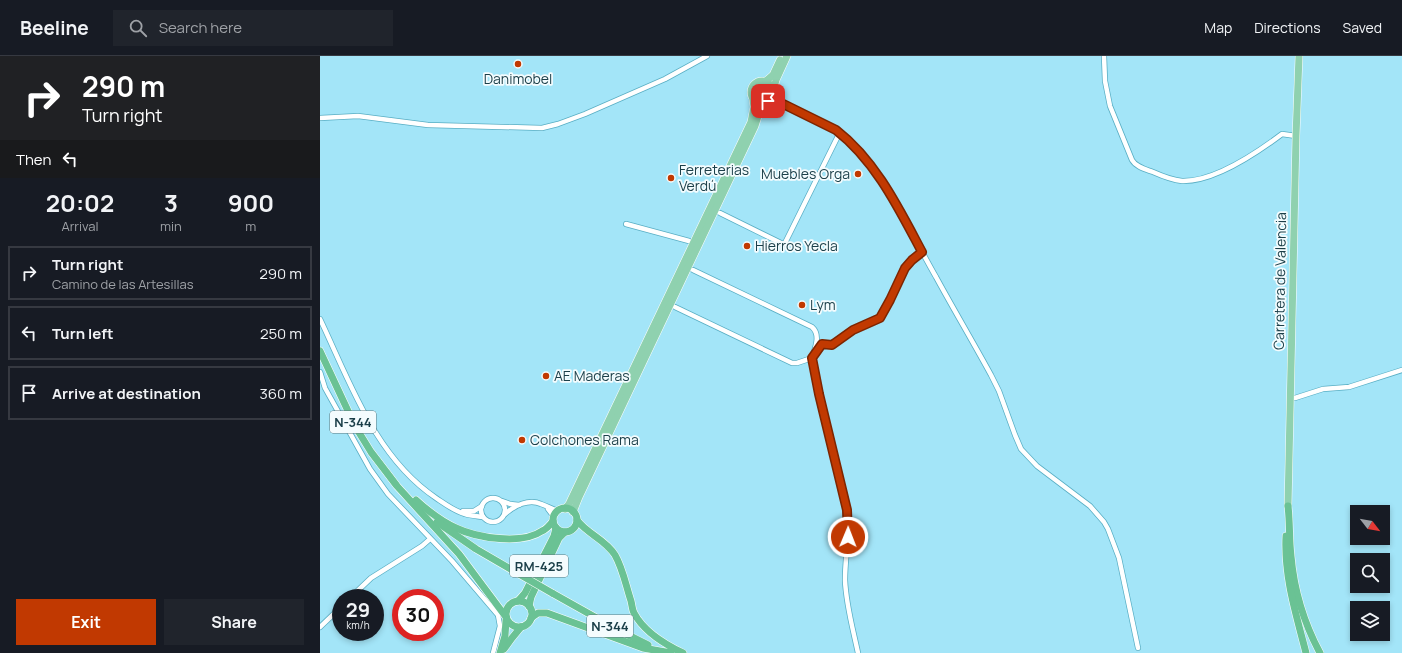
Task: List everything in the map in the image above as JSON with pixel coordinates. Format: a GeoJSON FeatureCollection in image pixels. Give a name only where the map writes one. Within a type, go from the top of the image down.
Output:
{"type":"FeatureCollection","features":[{"type":"Feature","properties":{"kind":"highway","name":"N-344"},"geometry":{"type":"LineString","coordinates":[[320,351],[355,426],[375,458],[397,486],[415,504],[440,525],[519,574],[644,644],[671,653]]}},
{"type":"Feature","properties":{"kind":"highway"},"geometry":{"type":"LineString","coordinates":[[397,486],[434,516],[457,528],[468,532],[503,538],[521,539],[542,532],[554,522],[562,510],[573,512],[577,520],[587,530],[606,543],[615,555],[622,572],[634,613],[644,626],[655,637],[668,646],[683,653]]}},
{"type":"Feature","properties":{"kind":"highway"},"geometry":{"type":"LineString","coordinates":[[415,504],[432,526],[459,554],[506,618],[508,623],[514,627],[521,628]]}},
{"type":"Feature","properties":{"kind":"highway"},"geometry":{"type":"LineString","coordinates":[[1288,506],[1285,549],[1286,568],[1291,597],[1306,653]]}},
{"type":"Feature","properties":{"kind":"highway"},"geometry":{"type":"LineString","coordinates":[[1288,506],[1290,522],[1290,554],[1295,588],[1309,632],[1320,653]]}},
{"type":"Feature","properties":{"kind":"highway"},"geometry":{"type":"LineString","coordinates":[[554,522],[559,530],[565,532],[575,527],[577,520]]}},
{"type":"Feature","properties":{"kind":"highway","name":"RM-425"},"geometry":{"type":"LineString","coordinates":[[518,601],[525,594],[554,536],[554,522]]}},
{"type":"Feature","properties":{"kind":"highway","name":"RM-425"},"geometry":{"type":"LineString","coordinates":[[529,606],[531,597],[560,538],[565,532]]}},
{"type":"Feature","properties":{"kind":"highway"},"geometry":{"type":"LineString","coordinates":[[514,602],[522,602],[529,606],[531,610],[531,618],[528,624],[521,628],[501,653],[505,636],[506,610],[508,606],[514,602]]}},
{"type":"Feature","properties":{"kind":"highway"},"geometry":{"type":"LineString","coordinates":[[531,618],[538,613],[547,613],[643,648],[671,653]]}},
{"type":"Feature","properties":{"kind":"main road"},"geometry":{"type":"LineString","coordinates":[[562,510],[569,504],[751,122],[754,107],[750,93],[752,85],[758,81],[766,81],[773,76],[782,56]]}},
{"type":"Feature","properties":{"kind":"main road"},"geometry":{"type":"LineString","coordinates":[[573,512],[579,496],[755,126],[759,113],[771,97],[776,80],[787,56]]}},
{"type":"Feature","properties":{"kind":"main road","name":"Carretera de Valencia"},"geometry":{"type":"LineString","coordinates":[[1288,506],[1299,56]]}},
{"type":"Feature","properties":{"kind":"main road"},"geometry":{"type":"LineString","coordinates":[[753,100],[762,104],[771,97],[772,87],[766,81]]}},
{"type":"Feature","properties":{"kind":"street"},"geometry":{"type":"LineString","coordinates":[[320,118],[358,116],[428,125],[542,128],[585,114],[665,79],[707,56]]}},
{"type":"Feature","properties":{"kind":"street"},"geometry":{"type":"LineString","coordinates":[[1104,56],[1105,81],[1110,106],[1132,160],[1136,165],[1170,178],[1188,181],[1210,175],[1236,164],[1282,134],[1296,136]]}},
{"type":"Feature","properties":{"kind":"street"},"geometry":{"type":"LineString","coordinates":[[771,97],[840,132],[866,160],[889,192],[999,391],[1021,449],[1037,466],[1090,506],[1104,522],[1119,558],[1138,648]]}},
{"type":"Feature","properties":{"kind":"street"},"geometry":{"type":"LineString","coordinates":[[720,213],[783,244],[785,243],[840,132]]}},
{"type":"Feature","properties":{"kind":"street"},"geometry":{"type":"LineString","coordinates":[[626,224],[689,241]]}},
{"type":"Feature","properties":{"kind":"street"},"geometry":{"type":"LineString","coordinates":[[675,307],[792,363],[797,363],[812,358],[822,344],[832,345],[853,330],[880,318],[905,268],[922,252]]}},
{"type":"Feature","properties":{"kind":"street"},"geometry":{"type":"LineString","coordinates":[[693,270],[812,327],[816,332],[817,340],[812,358],[819,394],[847,510],[846,586],[847,599],[858,653]]}},
{"type":"Feature","properties":{"kind":"street"},"geometry":{"type":"LineString","coordinates":[[320,319],[365,414],[381,443],[392,458],[431,495],[456,510],[466,514],[483,517],[489,522],[493,523],[501,520],[511,509],[520,505],[536,502],[562,510]]}},
{"type":"Feature","properties":{"kind":"street"},"geometry":{"type":"LineString","coordinates":[[1290,398],[1295,398],[1323,389],[1349,387],[1402,370]]}},
{"type":"Feature","properties":{"kind":"street"},"geometry":{"type":"LineString","coordinates":[[320,372],[325,388],[370,469],[388,494],[452,561],[498,615],[500,626],[493,653]]}},
{"type":"Feature","properties":{"kind":"street"},"geometry":{"type":"LineString","coordinates":[[483,517],[481,514],[482,506],[485,500],[489,498],[496,498],[510,504],[520,505]]}},
{"type":"Feature","properties":{"kind":"street"},"geometry":{"type":"LineString","coordinates":[[501,501],[505,507],[505,514]]}},
{"type":"Feature","properties":{"kind":"street"},"geometry":{"type":"LineString","coordinates":[[456,510],[467,512],[474,511],[482,506]]}},
{"type":"Feature","properties":{"kind":"street"},"geometry":{"type":"LineString","coordinates":[[545,506],[552,513],[554,522]]}},
{"type":"Feature","properties":{"kind":"street"},"geometry":{"type":"LineString","coordinates":[[359,589],[371,578],[422,546],[430,539]]}},
{"type":"Feature","properties":{"kind":"street"},"geometry":{"type":"LineString","coordinates":[[320,627],[332,616]]}},
{"type":"Feature","properties":{"kind":"place","name":"Danimobel"},"geometry":{"type":"Point","coordinates":[518,64]}},
{"type":"Feature","properties":{"kind":"place","name":"Muebles Orga"},"geometry":{"type":"Point","coordinates":[858,174]}},
{"type":"Feature","properties":{"kind":"place","name":"Ferreterias Verdú"},"geometry":{"type":"Point","coordinates":[671,178]}},
{"type":"Feature","properties":{"kind":"place","name":"Hierros Yecla"},"geometry":{"type":"Point","coordinates":[747,246]}},
{"type":"Feature","properties":{"kind":"place","name":"Lym"},"geometry":{"type":"Point","coordinates":[802,305]}},
{"type":"Feature","properties":{"kind":"place","name":"AE Maderas"},"geometry":{"type":"Point","coordinates":[546,376]}},
{"type":"Feature","properties":{"kind":"place","name":"Colchones Rama"},"geometry":{"type":"Point","coordinates":[522,440]}},
{"type":"Feature","properties":{"kind":"route"},"geometry":{"type":"LineString","coordinates":[[768,101],[771,98],[836,130],[845,137],[866,160],[889,192],[922,252],[905,268],[880,318],[853,330],[832,345],[822,344],[812,358],[819,394],[847,510],[848,537]]}}]}
